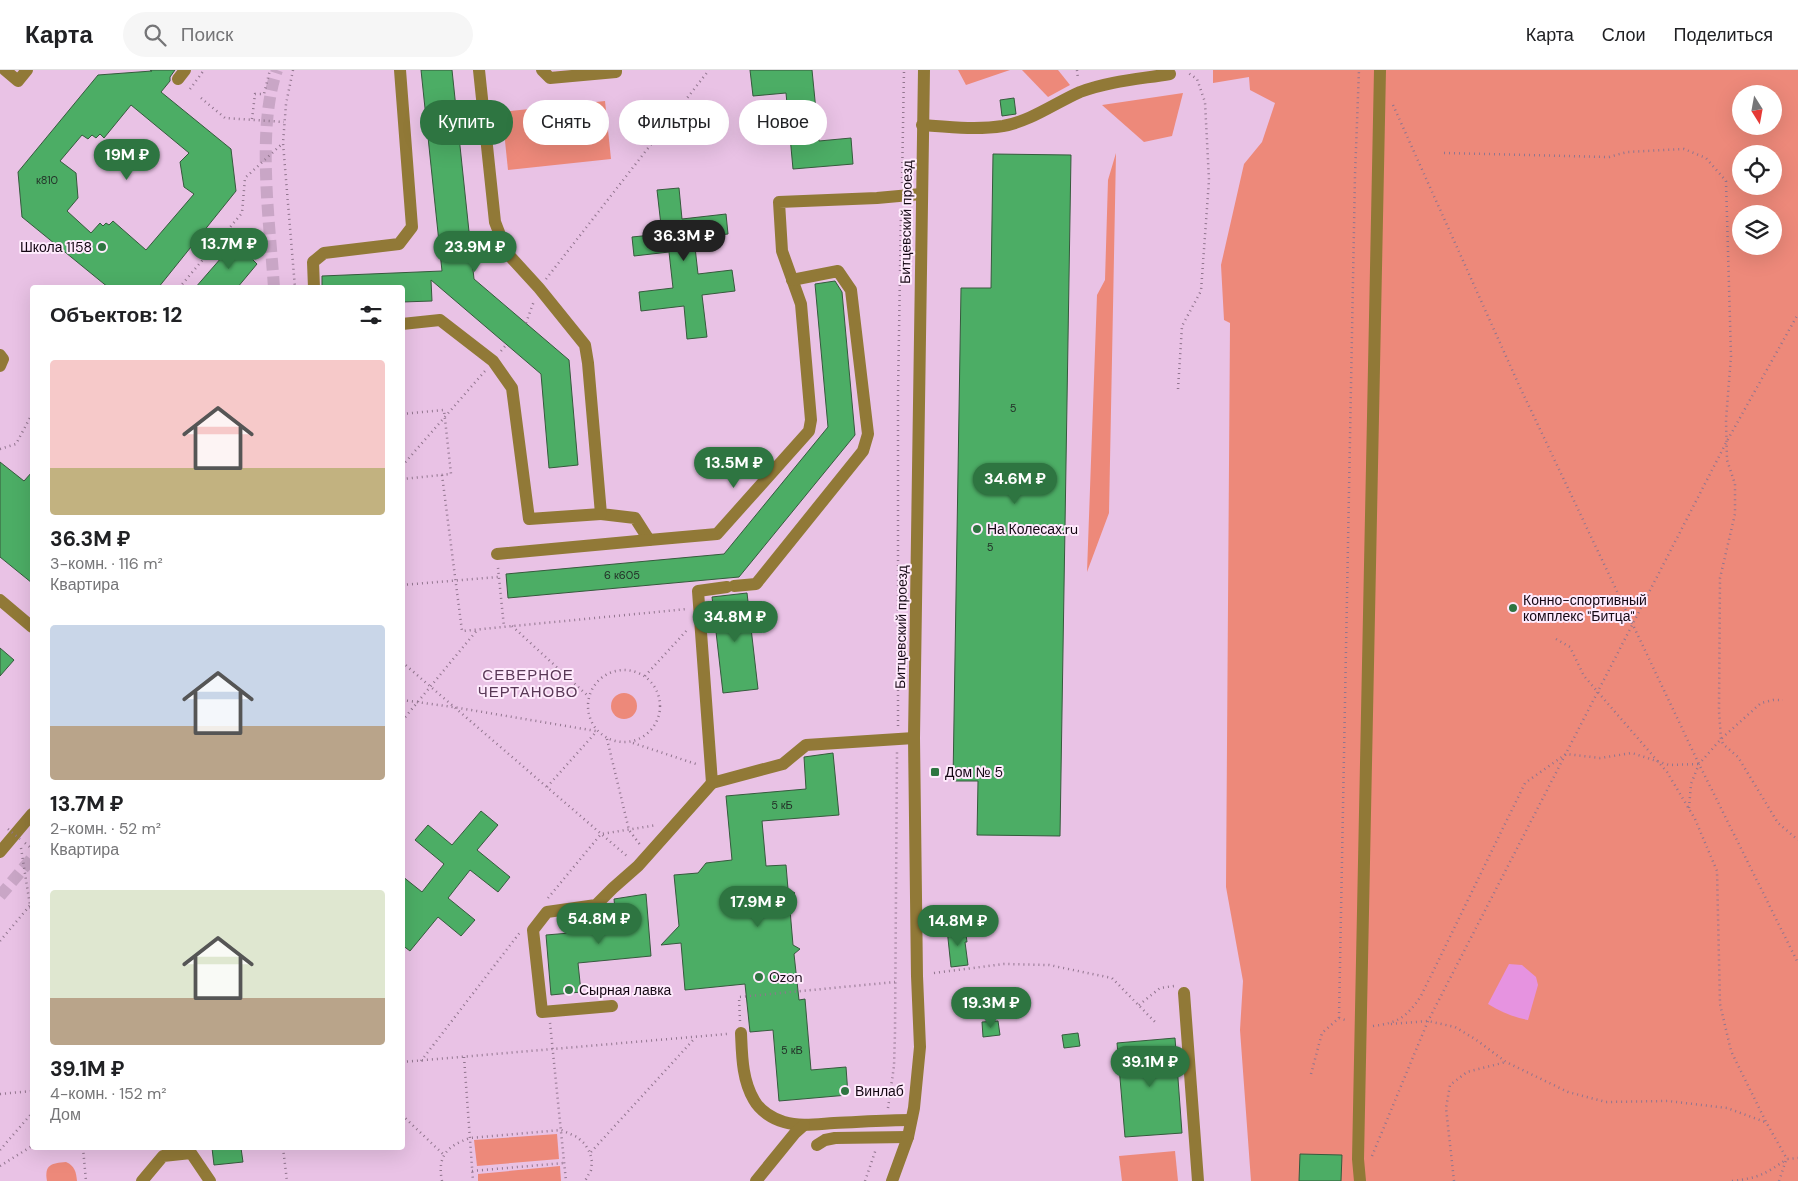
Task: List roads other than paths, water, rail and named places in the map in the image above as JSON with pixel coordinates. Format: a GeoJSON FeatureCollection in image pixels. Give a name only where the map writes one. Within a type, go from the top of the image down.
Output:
{"type":"FeatureCollection","features":[{"type":"Feature","properties":{"kind":"street"},"geometry":{"type":"LineString","coordinates":[[5,70],[18,81],[27,70]]}},
{"type":"Feature","properties":{"kind":"street"},"geometry":{"type":"LineString","coordinates":[[314,285],[313,262],[324,253],[399,244],[412,226],[400,70]]}},
{"type":"Feature","properties":{"kind":"street"},"geometry":{"type":"LineString","coordinates":[[479,70],[495,222],[507,253],[539,288],[585,345],[601,514]]}},
{"type":"Feature","properties":{"kind":"street"},"geometry":{"type":"LineString","coordinates":[[542,70],[550,78],[616,72],[616,70]]}},
{"type":"Feature","properties":{"kind":"street","name":"Битцевский проезд"},"geometry":{"type":"LineString","coordinates":[[892,1181],[908,1136],[918,1076],[920,1047],[917,976],[914,738],[924,70]]}},
{"type":"Feature","properties":{"kind":"street"},"geometry":{"type":"LineString","coordinates":[[1360,1181],[1358,1160],[1380,70]]}},
{"type":"Feature","properties":{"kind":"street"},"geometry":{"type":"LineString","coordinates":[[922,125],[966,128],[1004,126],[1037,114],[1101,84],[1170,74]]}},
{"type":"Feature","properties":{"kind":"street"},"geometry":{"type":"LineString","coordinates":[[497,554],[716,534],[809,431],[811,420],[801,304],[782,250],[779,202],[921,194]]}},
{"type":"Feature","properties":{"kind":"street"},"geometry":{"type":"LineString","coordinates":[[712,783],[698,591],[756,584],[863,451],[868,434],[851,290],[838,271],[792,280]]}},
{"type":"Feature","properties":{"kind":"street"},"geometry":{"type":"LineString","coordinates":[[405,324],[440,320],[493,361],[512,388],[529,519],[601,514],[635,518],[650,540]]}},
{"type":"Feature","properties":{"kind":"street"},"geometry":{"type":"LineString","coordinates":[[0,354],[3,360],[0,366]]}},
{"type":"Feature","properties":{"kind":"street"},"geometry":{"type":"LineString","coordinates":[[0,600],[30,625]]}},
{"type":"Feature","properties":{"kind":"street"},"geometry":{"type":"LineString","coordinates":[[612,1006],[542,1012],[533,930],[547,912],[596,905],[638,866],[712,783],[783,764],[806,745],[914,738]]}},
{"type":"Feature","properties":{"kind":"street"},"geometry":{"type":"LineString","coordinates":[[0,852],[30,816]]}},
{"type":"Feature","properties":{"kind":"street"},"geometry":{"type":"LineString","coordinates":[[1184,993],[1198,1181]]}},
{"type":"Feature","properties":{"kind":"street"},"geometry":{"type":"LineString","coordinates":[[741,1033],[743,1069],[753,1100],[773,1118],[785,1123],[804,1125],[911,1120]]}},
{"type":"Feature","properties":{"kind":"street"},"geometry":{"type":"LineString","coordinates":[[756,1181],[804,1125]]}},
{"type":"Feature","properties":{"kind":"street"},"geometry":{"type":"LineString","coordinates":[[817,1145],[825,1140],[835,1138],[908,1136]]}},
{"type":"Feature","properties":{"kind":"street"},"geometry":{"type":"LineString","coordinates":[[142,1181],[163,1156],[190,1150],[210,1181]]}},
{"type":"Feature","properties":{"kind":"tunnel"},"geometry":{"type":"LineString","coordinates":[[274,285],[266,178],[266,148],[267,120],[277,70]]}},
{"type":"Feature","properties":{"kind":"tunnel"},"geometry":{"type":"LineString","coordinates":[[0,896],[30,860]]}},
{"type":"Feature","properties":{"kind":"place","name":"Школа 1158"},"geometry":{"type":"Point","coordinates":[102,247]}},
{"type":"Feature","properties":{"kind":"place","name":"На Колесах.ru"},"geometry":{"type":"Point","coordinates":[977,529]}},
{"type":"Feature","properties":{"kind":"place","name":"Конно-спортивный комплекс \"Битца\""},"geometry":{"type":"Point","coordinates":[1513,608]}},
{"type":"Feature","properties":{"kind":"place","name":"Дом № 5"},"geometry":{"type":"Point","coordinates":[935,772]}},
{"type":"Feature","properties":{"kind":"place","name":"Ozon"},"geometry":{"type":"Point","coordinates":[759,977]}},
{"type":"Feature","properties":{"kind":"place","name":"Сырная лавка"},"geometry":{"type":"Point","coordinates":[569,990]}},
{"type":"Feature","properties":{"kind":"place","name":"Винлаб"},"geometry":{"type":"Point","coordinates":[845,1091]}},
{"type":"Feature","properties":{"kind":"district","name":"СЕВЕРНОЕ ЧЕРТАНОВО"},"geometry":{"type":"Point","coordinates":[528,684]}}]}
